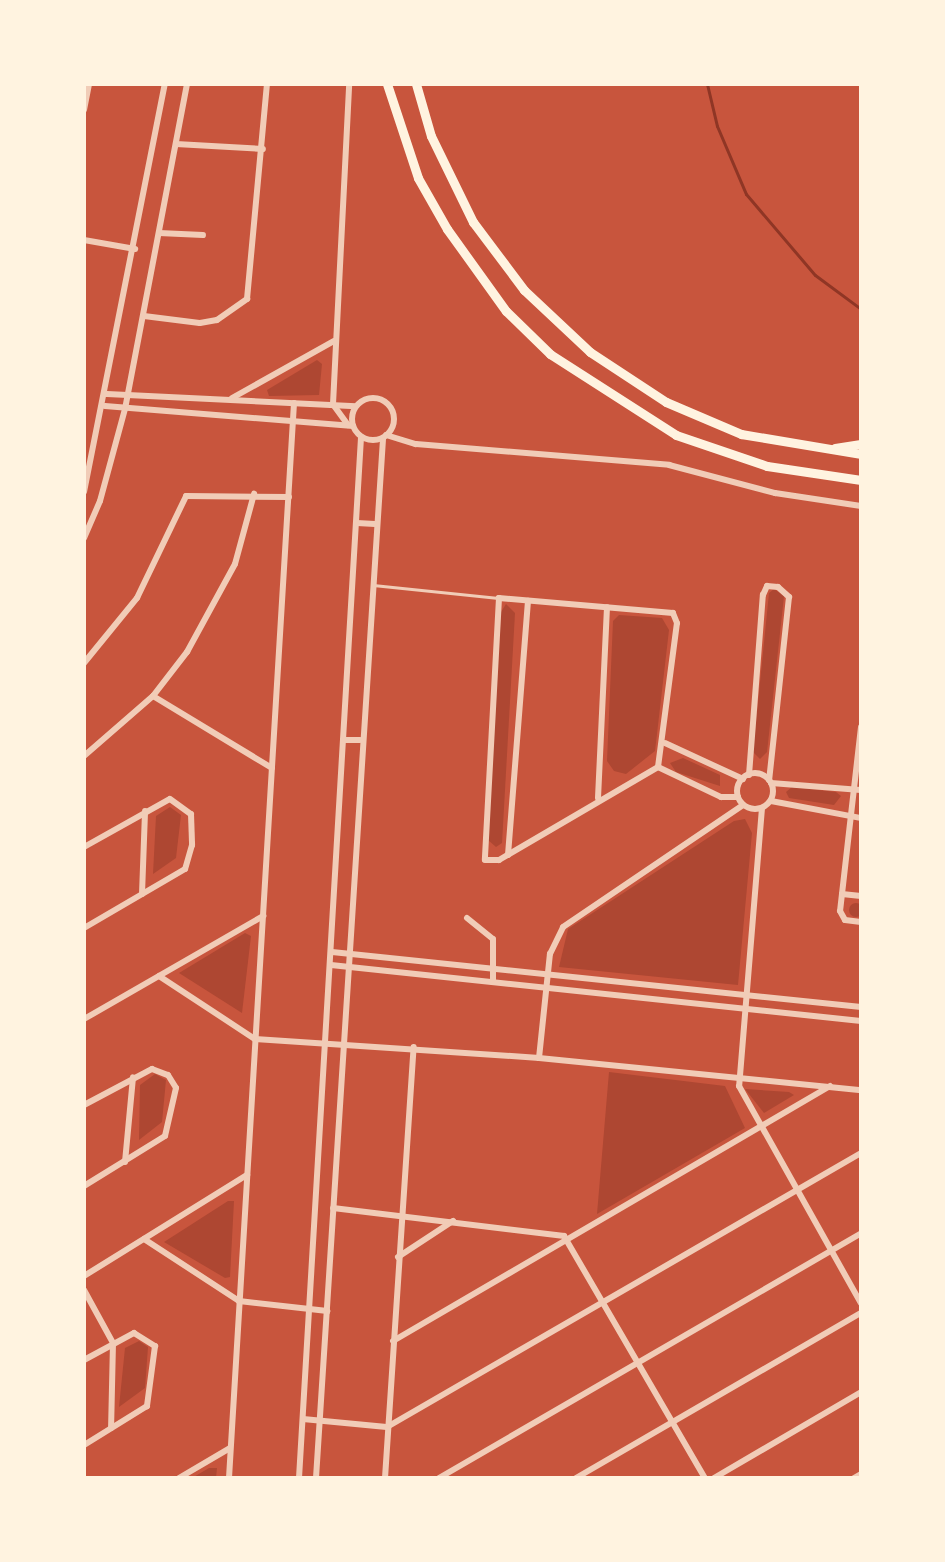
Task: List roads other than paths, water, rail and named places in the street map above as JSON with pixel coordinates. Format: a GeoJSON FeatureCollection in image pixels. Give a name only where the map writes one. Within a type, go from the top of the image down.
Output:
{"type":"FeatureCollection","features":[{"type":"Feature","properties":{"kind":"highway"},"geometry":{"type":"LineString","coordinates":[[387,84],[418,178],[447,229],[506,311],[550,354],[676,435],[767,466],[861,480]]}},
{"type":"Feature","properties":{"kind":"highway"},"geometry":{"type":"LineString","coordinates":[[416,84],[431,136],[473,222],[552,320],[634,383],[702,419],[741,434],[861,454]]}},
{"type":"Feature","properties":{"kind":"highway"},"geometry":{"type":"LineString","coordinates":[[827,450],[861,444]]}},
{"type":"Feature","properties":{"kind":"street"},"geometry":{"type":"LineString","coordinates":[[84,110],[89,84]]}},
{"type":"Feature","properties":{"kind":"street"},"geometry":{"type":"LineString","coordinates":[[84,492],[105,406],[165,84]]}},
{"type":"Feature","properties":{"kind":"street"},"geometry":{"type":"LineString","coordinates":[[84,538],[100,501],[125,409],[187,84]]}},
{"type":"Feature","properties":{"kind":"street"},"geometry":{"type":"LineString","coordinates":[[144,316],[209,321],[247,299],[263,149],[267,84]]}},
{"type":"Feature","properties":{"kind":"street"},"geometry":{"type":"LineString","coordinates":[[349,84],[334,340],[333,404],[362,437],[385,436],[416,444],[669,465],[774,493],[861,506]]}},
{"type":"Feature","properties":{"kind":"street"},"geometry":{"type":"LineString","coordinates":[[176,144],[263,149]]}},
{"type":"Feature","properties":{"kind":"street"},"geometry":{"type":"LineString","coordinates":[[159,233],[203,235]]}},
{"type":"Feature","properties":{"kind":"street"},"geometry":{"type":"LineString","coordinates":[[84,240],[135,249]]}},
{"type":"Feature","properties":{"kind":"street"},"geometry":{"type":"LineString","coordinates":[[231,398],[334,340]]}},
{"type":"Feature","properties":{"kind":"street"},"geometry":{"type":"LineString","coordinates":[[107,394],[231,398],[356,406],[374,399],[387,404],[393,423],[385,436],[375,524],[340,1041],[333,1208],[316,1478]]}},
{"type":"Feature","properties":{"kind":"street"},"geometry":{"type":"LineString","coordinates":[[229,1478],[294,402]]}},
{"type":"Feature","properties":{"kind":"street"},"geometry":{"type":"LineString","coordinates":[[105,406],[351,426]]}},
{"type":"Feature","properties":{"kind":"street"},"geometry":{"type":"LineString","coordinates":[[351,426],[356,406]]}},
{"type":"Feature","properties":{"kind":"street"},"geometry":{"type":"LineString","coordinates":[[299,1478],[362,437]]}},
{"type":"Feature","properties":{"kind":"street"},"geometry":{"type":"LineString","coordinates":[[84,663],[137,598],[186,496],[254,494],[289,497]]}},
{"type":"Feature","properties":{"kind":"street"},"geometry":{"type":"LineString","coordinates":[[84,756],[153,696],[213,610],[235,564],[254,494]]}},
{"type":"Feature","properties":{"kind":"street"},"geometry":{"type":"LineString","coordinates":[[357,523],[375,524]]}},
{"type":"Feature","properties":{"kind":"street"},"geometry":{"type":"LineString","coordinates":[[738,796],[746,777],[763,595],[767,586],[778,587],[789,597],[770,782],[771,801]]}},
{"type":"Feature","properties":{"kind":"street"},"geometry":{"type":"LineString","coordinates":[[499,598],[528,601],[673,613],[677,623],[665,743],[658,767],[598,798],[508,855],[485,860],[499,598]]}},
{"type":"Feature","properties":{"kind":"street"},"geometry":{"type":"LineString","coordinates":[[508,855],[528,601]]}},
{"type":"Feature","properties":{"kind":"street"},"geometry":{"type":"LineString","coordinates":[[598,798],[607,607]]}},
{"type":"Feature","properties":{"kind":"street"},"geometry":{"type":"LineString","coordinates":[[153,696],[272,768]]}},
{"type":"Feature","properties":{"kind":"street"},"geometry":{"type":"LineString","coordinates":[[861,727],[851,789],[842,894],[842,918],[861,922]]}},
{"type":"Feature","properties":{"kind":"street"},"geometry":{"type":"LineString","coordinates":[[343,740],[360,740]]}},
{"type":"Feature","properties":{"kind":"street"},"geometry":{"type":"LineString","coordinates":[[665,743],[746,777],[770,782],[861,790]]}},
{"type":"Feature","properties":{"kind":"street"},"geometry":{"type":"LineString","coordinates":[[658,767],[722,797],[738,796]]}},
{"type":"Feature","properties":{"kind":"street"},"geometry":{"type":"LineString","coordinates":[[738,796],[743,805]]}},
{"type":"Feature","properties":{"kind":"street"},"geometry":{"type":"LineString","coordinates":[[84,847],[170,799],[182,803],[191,814],[192,845],[184,869],[84,928]]}},
{"type":"Feature","properties":{"kind":"street"},"geometry":{"type":"LineString","coordinates":[[539,1058],[552,945],[567,923],[743,805],[762,808],[771,801],[861,818]]}},
{"type":"Feature","properties":{"kind":"street"},"geometry":{"type":"LineString","coordinates":[[762,808],[738,1076],[760,1128],[861,1304]]}},
{"type":"Feature","properties":{"kind":"street"},"geometry":{"type":"LineString","coordinates":[[142,894],[145,812]]}},
{"type":"Feature","properties":{"kind":"street"},"geometry":{"type":"LineString","coordinates":[[842,894],[861,896]]}},
{"type":"Feature","properties":{"kind":"street"},"geometry":{"type":"LineString","coordinates":[[84,1019],[263,916]]}},
{"type":"Feature","properties":{"kind":"street"},"geometry":{"type":"LineString","coordinates":[[467,918],[493,939],[493,982]]}},
{"type":"Feature","properties":{"kind":"street"},"geometry":{"type":"LineString","coordinates":[[332,952],[861,1007]]}},
{"type":"Feature","properties":{"kind":"street"},"geometry":{"type":"LineString","coordinates":[[331,965],[861,1021]]}},
{"type":"Feature","properties":{"kind":"street"},"geometry":{"type":"LineString","coordinates":[[159,976],[255,1039],[340,1041],[414,1047],[738,1076],[861,1090]]}},
{"type":"Feature","properties":{"kind":"street"},"geometry":{"type":"LineString","coordinates":[[385,1478],[398,1257],[414,1047]]}},
{"type":"Feature","properties":{"kind":"street"},"geometry":{"type":"LineString","coordinates":[[84,1105],[132,1077],[162,1071],[173,1080],[175,1104],[165,1136],[84,1186]]}},
{"type":"Feature","properties":{"kind":"street"},"geometry":{"type":"LineString","coordinates":[[125,1162],[132,1077]]}},
{"type":"Feature","properties":{"kind":"street"},"geometry":{"type":"LineString","coordinates":[[393,1341],[830,1086]]}},
{"type":"Feature","properties":{"kind":"street"},"geometry":{"type":"LineString","coordinates":[[303,1419],[387,1427],[861,1153]]}},
{"type":"Feature","properties":{"kind":"street"},"geometry":{"type":"LineString","coordinates":[[84,1276],[247,1176]]}},
{"type":"Feature","properties":{"kind":"street"},"geometry":{"type":"LineString","coordinates":[[333,1208],[556,1232],[567,1240],[705,1478]]}},
{"type":"Feature","properties":{"kind":"street"},"geometry":{"type":"LineString","coordinates":[[398,1257],[454,1221]]}},
{"type":"Feature","properties":{"kind":"street"},"geometry":{"type":"LineString","coordinates":[[439,1478],[861,1233]]}},
{"type":"Feature","properties":{"kind":"street"},"geometry":{"type":"LineString","coordinates":[[144,1239],[239,1301],[327,1311]]}},
{"type":"Feature","properties":{"kind":"street"},"geometry":{"type":"LineString","coordinates":[[84,1290],[113,1343],[111,1428]]}},
{"type":"Feature","properties":{"kind":"street"},"geometry":{"type":"LineString","coordinates":[[576,1478],[861,1313]]}},
{"type":"Feature","properties":{"kind":"street"},"geometry":{"type":"LineString","coordinates":[[84,1360],[113,1343],[140,1333],[155,1346],[147,1406],[84,1445]]}},
{"type":"Feature","properties":{"kind":"street"},"geometry":{"type":"LineString","coordinates":[[714,1478],[861,1392]]}},
{"type":"Feature","properties":{"kind":"street"},"geometry":{"type":"LineString","coordinates":[[179,1478],[230,1448]]}},
{"type":"Feature","properties":{"kind":"street"},"geometry":{"type":"LineString","coordinates":[[854,1478],[861,1474]]}},
{"type":"Feature","properties":{"kind":"lane"},"geometry":{"type":"LineString","coordinates":[[371,585],[499,598]]}},
{"type":"Feature","properties":{"kind":"waterway"},"geometry":{"type":"LineString","coordinates":[[707,84],[717,126],[746,194],[815,275],[861,309]]}}]}
